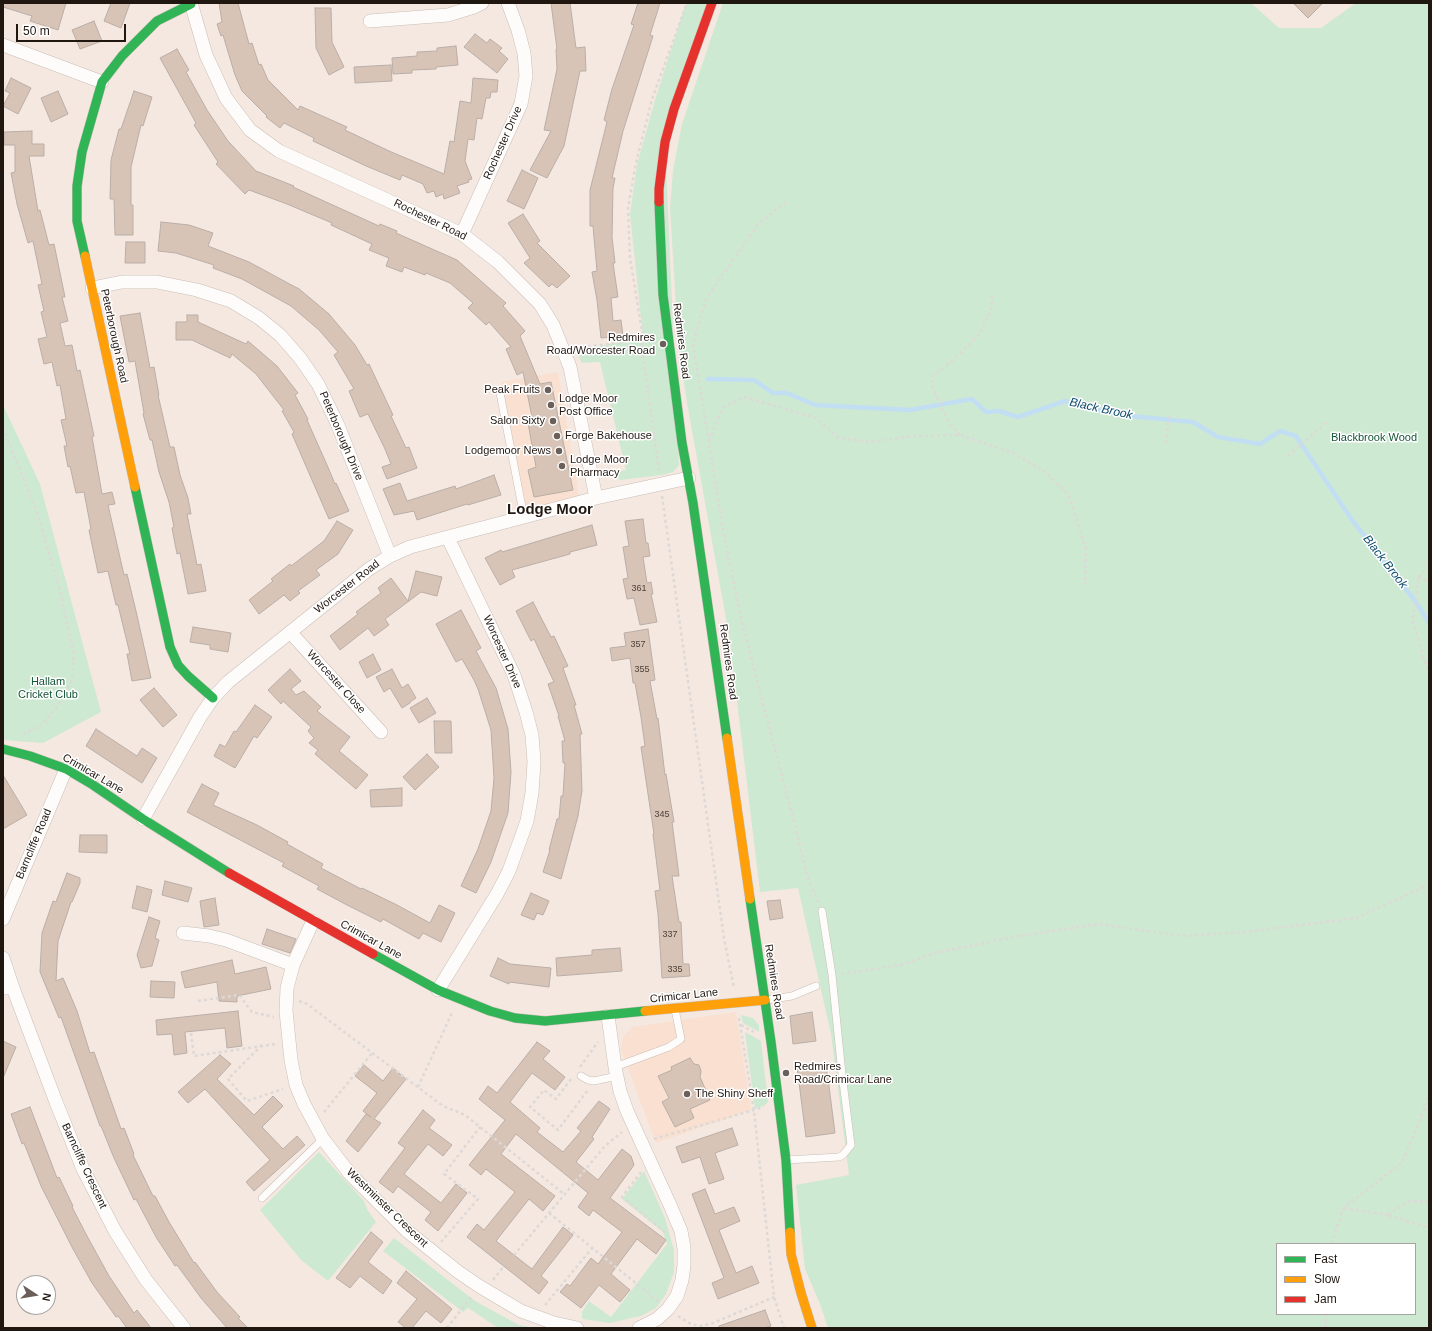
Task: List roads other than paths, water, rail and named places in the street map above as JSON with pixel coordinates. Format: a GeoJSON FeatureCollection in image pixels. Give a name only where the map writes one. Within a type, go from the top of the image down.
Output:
{"type":"FeatureCollection","features":[{"type":"Feature","properties":{"kind":"street"},"geometry":{"type":"LineString","coordinates":[[370,21],[448,15],[482,3]]}},
{"type":"Feature","properties":{"kind":"street","name":"Rochester Drive"},"geometry":{"type":"LineString","coordinates":[[462,234],[521,104],[526,76],[524,53],[518,30],[508,3]]}},
{"type":"Feature","properties":{"kind":"street","name":"Redmires Road"},"geometry":{"type":"LineString","coordinates":[[712,3],[674,109],[665,142],[659,189],[663,296],[682,443],[689,478],[765,1000],[786,1160],[791,1254],[812,1328]]}},
{"type":"Feature","properties":{"kind":"street","name":"Rochester Road"},"geometry":{"type":"LineString","coordinates":[[191,4],[206,55],[226,98],[250,130],[279,151],[462,234],[498,262],[540,304],[553,325],[570,367],[596,498]]}},
{"type":"Feature","properties":{"kind":"street","name":"Peterborough Road"},"geometry":{"type":"LineString","coordinates":[[191,4],[157,21],[122,56],[102,82],[82,152],[77,186],[77,221],[170,647],[178,665],[213,698]]}},
{"type":"Feature","properties":{"kind":"street"},"geometry":{"type":"LineString","coordinates":[[3,44],[102,82]]}},
{"type":"Feature","properties":{"kind":"street","name":"Peterborough Drive"},"geometry":{"type":"LineString","coordinates":[[92,288],[122,282],[157,282],[197,290],[231,301],[259,318],[280,335],[300,358],[318,384],[337,423],[390,556]]}},
{"type":"Feature","properties":{"kind":"street","name":"Worcester Road"},"geometry":{"type":"LineString","coordinates":[[143,819],[200,717],[213,698],[228,682],[369,569],[390,556],[410,548],[596,498],[660,483],[689,478]]}},
{"type":"Feature","properties":{"kind":"street","name":"Worcester Drive"},"geometry":{"type":"LineString","coordinates":[[438,990],[497,894],[509,871],[527,821],[532,794],[534,762],[532,736],[514,675],[448,538]]}},
{"type":"Feature","properties":{"kind":"street","name":"Worcester Close"},"geometry":{"type":"LineString","coordinates":[[290,632],[381,732]]}},
{"type":"Feature","properties":{"kind":"street","name":"Crimicar Lane"},"geometry":{"type":"LineString","coordinates":[[3,749],[30,756],[66,770],[93,785],[143,819],[232,875],[313,922],[438,990],[490,1011],[529,1020],[608,1022],[674,1009],[765,1000]]}},
{"type":"Feature","properties":{"kind":"street","name":"Barncliffe Road"},"geometry":{"type":"LineString","coordinates":[[3,919],[66,770]]}},
{"type":"Feature","properties":{"kind":"street","name":"Westminster Crescent"},"geometry":{"type":"LineString","coordinates":[[313,922],[293,965],[288,988],[286,1020],[288,1043],[296,1084],[304,1104],[323,1139],[350,1174],[407,1231],[433,1252],[479,1286],[521,1311],[554,1323],[577,1328]]}},
{"type":"Feature","properties":{"kind":"street"},"geometry":{"type":"LineString","coordinates":[[182,934],[209,936],[226,940],[293,965]]}},
{"type":"Feature","properties":{"kind":"street","name":"Barncliffe Crescent"},"geometry":{"type":"LineString","coordinates":[[3,958],[8,988],[83,1169],[115,1231],[142,1274],[184,1328]]}},
{"type":"Feature","properties":{"kind":"street"},"geometry":{"type":"LineString","coordinates":[[608,1022],[616,1072],[625,1104],[681,1231],[684,1248],[682,1280],[677,1296],[668,1309],[658,1319],[639,1328]]}},
{"type":"Feature","properties":{"kind":"lane"},"geometry":{"type":"LineString","coordinates":[[500,393],[524,517]]}},
{"type":"Feature","properties":{"kind":"lane"},"geometry":{"type":"LineString","coordinates":[[786,1160],[839,1157],[843,1155],[851,1145],[832,975],[822,911]]}},
{"type":"Feature","properties":{"kind":"lane"},"geometry":{"type":"LineString","coordinates":[[765,1000],[792,996],[816,986]]}},
{"type":"Feature","properties":{"kind":"lane"},"geometry":{"type":"LineString","coordinates":[[577,1074],[588,1080],[594,1081],[669,1047],[681,1039],[674,1009]]}},
{"type":"Feature","properties":{"kind":"lane"},"geometry":{"type":"LineString","coordinates":[[262,1198],[323,1139]]}},
{"type":"Feature","properties":{"kind":"waterway","name":"Black Brook"},"geometry":{"type":"LineString","coordinates":[[708,379],[754,380],[773,393],[787,393],[815,405],[910,410],[972,399],[986,412],[999,411],[1018,417],[1065,401],[1120,415],[1193,422],[1218,437],[1260,444],[1280,431],[1296,436],[1352,520],[1416,602],[1429,623]]}},
{"type":"Feature","properties":{"kind":"place","name":"Redmires Road/Worcester Road"},"geometry":{"type":"Point","coordinates":[663,344]}},
{"type":"Feature","properties":{"kind":"place","name":"Peak Fruits"},"geometry":{"type":"Point","coordinates":[548,390]}},
{"type":"Feature","properties":{"kind":"place","name":"Lodge Moor Post Office"},"geometry":{"type":"Point","coordinates":[551,405]}},
{"type":"Feature","properties":{"kind":"place","name":"Salon Sixty"},"geometry":{"type":"Point","coordinates":[553,421]}},
{"type":"Feature","properties":{"kind":"place","name":"Forge Bakehouse"},"geometry":{"type":"Point","coordinates":[557,436]}},
{"type":"Feature","properties":{"kind":"place","name":"Lodgemoor News"},"geometry":{"type":"Point","coordinates":[559,451]}},
{"type":"Feature","properties":{"kind":"place","name":"Lodge Moor Pharmacy"},"geometry":{"type":"Point","coordinates":[562,466]}},
{"type":"Feature","properties":{"kind":"place","name":"Redmires Road/Crimicar Lane"},"geometry":{"type":"Point","coordinates":[786,1073]}},
{"type":"Feature","properties":{"kind":"place","name":"The Shiny Sheff"},"geometry":{"type":"Point","coordinates":[687,1094]}},
{"type":"Feature","properties":{"kind":"district","name":"Lodge Moor"},"geometry":{"type":"Point","coordinates":[550,510]}},
{"type":"Feature","properties":{"kind":"park label","name":"Blackbrook Wood"},"geometry":{"type":"Point","coordinates":[1374,438]}},
{"type":"Feature","properties":{"kind":"park label","name":"Hallam Cricket Club"},"geometry":{"type":"Point","coordinates":[48,688]}}]}
